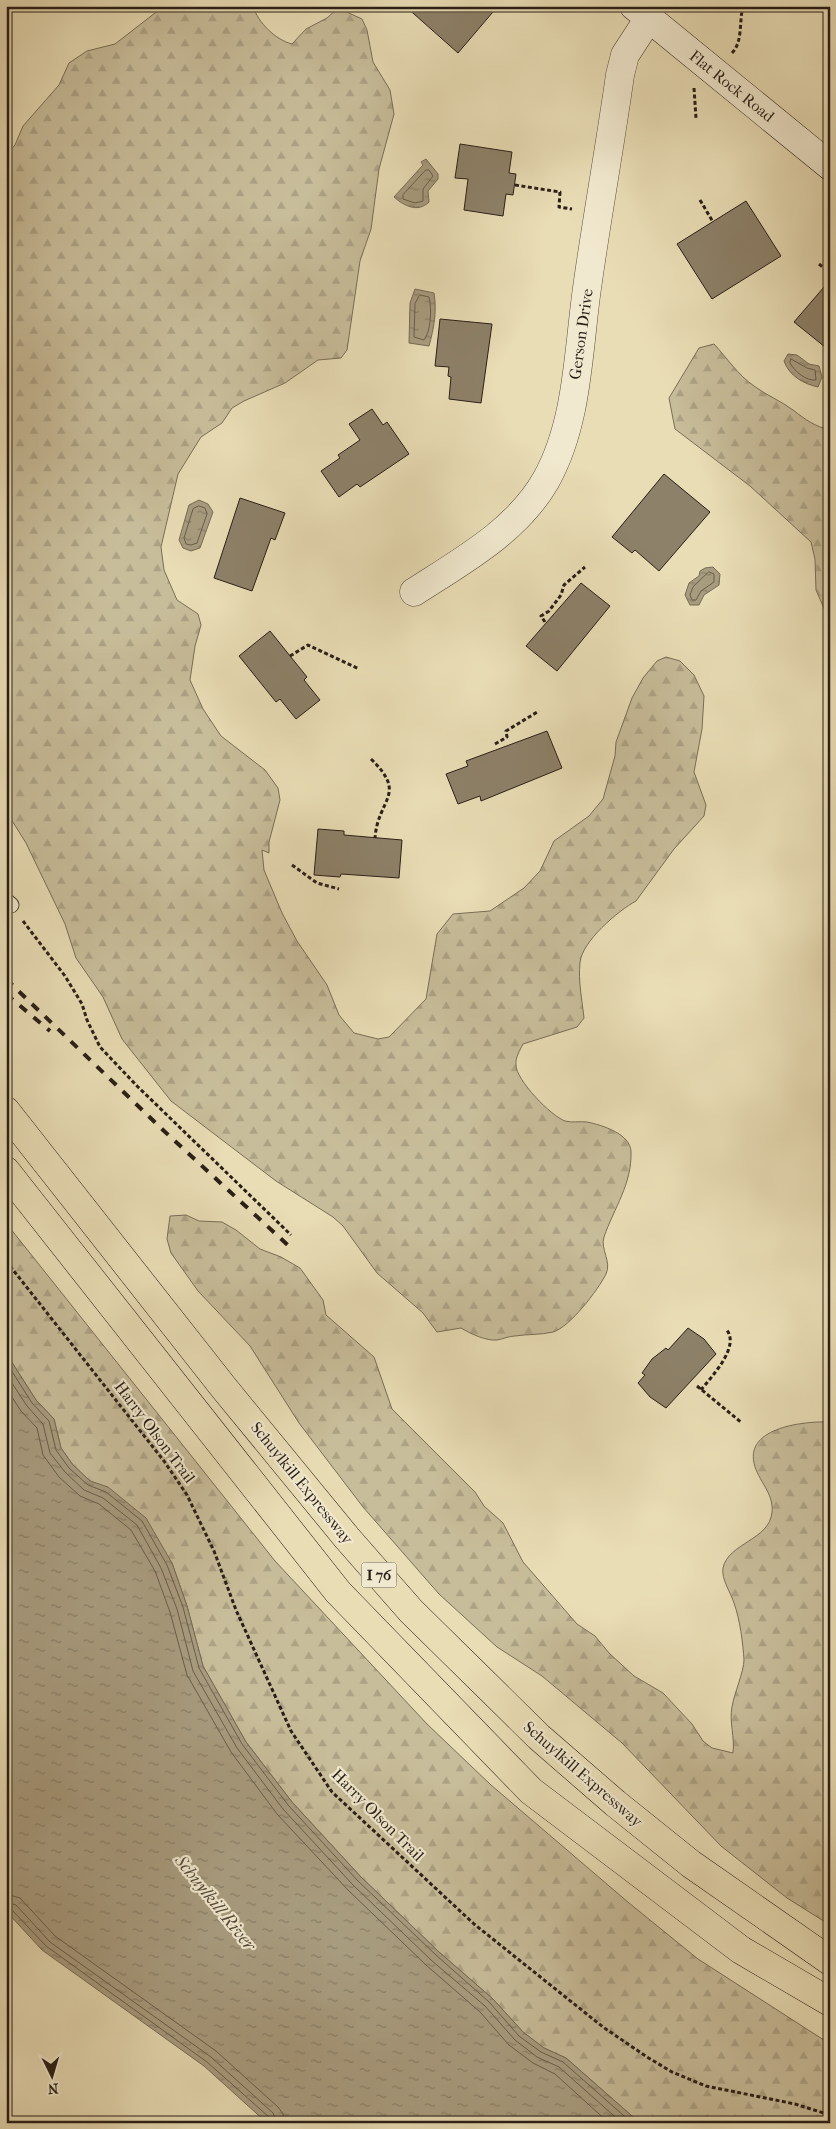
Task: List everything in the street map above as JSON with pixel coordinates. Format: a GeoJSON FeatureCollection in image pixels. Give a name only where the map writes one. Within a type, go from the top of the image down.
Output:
{"type":"FeatureCollection","features":[{"type":"Feature","properties":{"kind":"highway","name":"Schuylkill Expressway"},"geometry":{"type":"LineString","coordinates":[[6,1111],[230,1395],[347,1538],[411,1611],[539,1737],[615,1803],[691,1864],[830,1961]]}},
{"type":"Feature","properties":{"kind":"highway","name":"I 76"},"geometry":{"type":"LineString","coordinates":[[6,1171],[338,1592],[531,1791],[741,1950],[830,2002]]}},
{"type":"Feature","properties":{"kind":"street","name":"Flat Rock Road"},"geometry":{"type":"LineString","coordinates":[[642,12],[830,166]]}},
{"type":"Feature","properties":{"kind":"street","name":"Gerson Drive"},"geometry":{"type":"LineString","coordinates":[[414,592],[467,558],[505,529],[527,507],[546,481],[568,425],[598,213],[625,55],[642,12]]}},
{"type":"Feature","properties":{"kind":"path"},"geometry":{"type":"LineString","coordinates":[[714,71],[735,49],[743,6]]}},
{"type":"Feature","properties":{"kind":"path"},"geometry":{"type":"LineString","coordinates":[[515,185],[560,192],[559,207],[598,213]]}},
{"type":"Feature","properties":{"kind":"path"},"geometry":{"type":"LineString","coordinates":[[700,200],[713,222]]}},
{"type":"Feature","properties":{"kind":"path"},"geometry":{"type":"LineString","coordinates":[[819,264],[830,273]]}},
{"type":"Feature","properties":{"kind":"path"},"geometry":{"type":"LineString","coordinates":[[546,622],[541,616],[549,611],[561,595],[564,585],[585,567]]}},
{"type":"Feature","properties":{"kind":"path"},"geometry":{"type":"LineString","coordinates":[[290,656],[308,645],[359,669]]}},
{"type":"Feature","properties":{"kind":"path"},"geometry":{"type":"LineString","coordinates":[[495,744],[507,737],[506,731],[539,711]]}},
{"type":"Feature","properties":{"kind":"path"},"geometry":{"type":"LineString","coordinates":[[371,760],[382,770],[390,784],[389,794],[376,823],[375,838]]}},
{"type":"Feature","properties":{"kind":"path"},"geometry":{"type":"LineString","coordinates":[[292,865],[317,884],[339,889]]}},
{"type":"Feature","properties":{"kind":"path"},"geometry":{"type":"LineString","coordinates":[[8,903],[65,976],[82,1004],[87,1020],[100,1047],[137,1086],[291,1235]]}},
{"type":"Feature","properties":{"kind":"path","name":"Harry Olson Trail"},"geometry":{"type":"LineString","coordinates":[[6,1261],[159,1455],[187,1495],[214,1551],[236,1610],[291,1731],[332,1792],[474,1924],[603,2027],[647,2057],[672,2072],[706,2086],[795,2104],[830,2115]]}},
{"type":"Feature","properties":{"kind":"path"},"geometry":{"type":"LineString","coordinates":[[701,1390],[723,1359],[731,1343],[726,1329]]}},
{"type":"Feature","properties":{"kind":"path"},"geometry":{"type":"LineString","coordinates":[[697,1386],[742,1423]]}},
{"type":"Feature","properties":{"kind":"green space"},"geometry":{"type":"Polygon","coordinates":[[[164,6],[253,6],[259,19],[268,30],[280,39],[292,44],[306,29],[327,18],[338,8],[362,19],[367,30],[373,62],[390,90],[394,114],[379,169],[371,229],[360,261],[347,350],[341,358],[318,360],[285,383],[232,408],[222,423],[201,437],[178,474],[161,547],[164,570],[177,600],[198,614],[201,625],[195,646],[190,680],[203,709],[221,736],[265,770],[278,788],[280,800],[269,842],[269,853],[262,850],[264,870],[282,913],[297,941],[327,985],[339,1015],[354,1033],[378,1039],[389,1037],[426,999],[437,934],[453,914],[490,911],[524,888],[540,871],[554,841],[589,816],[603,799],[615,756],[616,742],[632,698],[643,678],[657,661],[666,657],[680,661],[694,675],[704,696],[702,729],[694,772],[706,805],[704,816],[674,849],[636,901],[611,919],[587,946],[580,963],[580,990],[584,1018],[577,1027],[523,1044],[516,1060],[518,1072],[528,1088],[551,1112],[565,1121],[587,1122],[615,1131],[626,1140],[631,1152],[631,1164],[626,1185],[604,1237],[603,1246],[608,1265],[606,1274],[597,1289],[575,1316],[560,1329],[553,1332],[493,1340],[479,1337],[461,1328],[437,1332],[423,1313],[377,1273],[343,1226],[333,1217],[276,1181],[171,1101],[122,1039],[103,997],[76,958],[65,924],[26,843],[6,811],[6,155],[15,145],[23,126],[59,85],[69,63],[87,51],[115,44],[164,6]]]}},
{"type":"Feature","properties":{"kind":"green space"},"geometry":{"type":"Polygon","coordinates":[[[714,344],[748,382],[810,422],[830,430],[830,622],[816,590],[815,559],[811,542],[750,486],[675,429],[669,398],[699,348],[714,344]]]}},
{"type":"Feature","properties":{"kind":"green space"},"geometry":{"type":"Polygon","coordinates":[[[186,1215],[199,1221],[222,1222],[236,1230],[260,1249],[281,1257],[300,1268],[323,1300],[326,1315],[374,1357],[392,1409],[475,1492],[484,1506],[503,1523],[523,1562],[577,1624],[595,1636],[609,1653],[634,1676],[663,1693],[692,1724],[703,1741],[712,1748],[733,1753],[731,1713],[744,1660],[738,1617],[725,1581],[723,1568],[726,1560],[732,1553],[764,1529],[770,1521],[772,1512],[771,1499],[754,1463],[754,1451],[759,1441],[768,1434],[780,1429],[806,1423],[830,1422],[830,1925],[787,1898],[721,1846],[622,1743],[542,1676],[497,1647],[439,1594],[363,1507],[299,1423],[250,1346],[198,1291],[171,1253],[167,1239],[170,1216],[186,1215]]]}},
{"type":"Feature","properties":{"kind":"green space"},"geometry":{"type":"Polygon","coordinates":[[[6,1223],[275,1561],[427,1724],[491,1785],[629,1903],[698,1959],[830,2044],[830,2123],[640,2123],[566,2058],[544,2048],[523,2032],[493,1999],[439,1952],[361,1877],[292,1802],[246,1742],[203,1666],[187,1606],[172,1563],[108,1488],[90,1481],[73,1465],[61,1448],[54,1419],[36,1400],[6,1353],[6,1223]]]}},
{"type":"Feature","properties":{"kind":"water"},"geometry":{"type":"Polygon","coordinates":[[[426,159],[438,174],[438,179],[428,191],[429,202],[420,207],[411,207],[394,197],[423,165],[421,162],[426,159]]]}},
{"type":"Feature","properties":{"kind":"water"},"geometry":{"type":"Polygon","coordinates":[[[415,289],[434,293],[434,320],[429,346],[409,343],[410,303],[415,289]]]}},
{"type":"Feature","properties":{"kind":"water"},"geometry":{"type":"Polygon","coordinates":[[[788,354],[797,355],[809,364],[819,366],[822,377],[818,387],[807,384],[789,371],[784,361],[788,354]]]}},
{"type":"Feature","properties":{"kind":"water"},"geometry":{"type":"Polygon","coordinates":[[[199,500],[208,504],[213,512],[200,548],[191,551],[183,548],[179,540],[189,505],[199,500]]]}},
{"type":"Feature","properties":{"kind":"water"},"geometry":{"type":"Polygon","coordinates":[[[713,567],[720,574],[719,585],[704,595],[699,605],[690,605],[685,595],[689,583],[699,576],[700,571],[713,567]]]}},
{"type":"Feature","properties":{"kind":"water","name":"Schuylkill River"},"geometry":{"type":"Polygon","coordinates":[[[6,1353],[36,1400],[54,1419],[61,1448],[73,1465],[90,1481],[108,1487],[146,1518],[172,1563],[187,1606],[203,1666],[246,1742],[292,1802],[361,1877],[439,1952],[493,1999],[523,2032],[544,2048],[566,2058],[640,2123],[267,2123],[204,2066],[42,1950],[6,1911],[6,1353]]]}},
{"type":"Feature","properties":{"kind":"building"},"geometry":{"type":"Polygon","coordinates":[[[405,6],[498,6],[458,53],[405,6]]]}},
{"type":"Feature","properties":{"kind":"building"},"geometry":{"type":"Polygon","coordinates":[[[460,144],[512,152],[509,173],[516,174],[513,195],[506,194],[503,216],[464,210],[468,179],[455,178],[460,144]]]}},
{"type":"Feature","properties":{"kind":"building"},"geometry":{"type":"Polygon","coordinates":[[[746,201],[781,256],[712,299],[677,244],[746,201]]]}},
{"type":"Feature","properties":{"kind":"building"},"geometry":{"type":"Polygon","coordinates":[[[830,280],[830,351],[794,322],[830,280]]]}},
{"type":"Feature","properties":{"kind":"building"},"geometry":{"type":"Polygon","coordinates":[[[440,319],[492,324],[481,403],[449,399],[451,377],[448,376],[449,367],[435,366],[440,319]]]}},
{"type":"Feature","properties":{"kind":"building"},"geometry":{"type":"Polygon","coordinates":[[[372,409],[383,425],[387,422],[409,454],[360,487],[357,484],[339,497],[321,471],[340,458],[338,455],[360,440],[349,424],[372,409]]]}},
{"type":"Feature","properties":{"kind":"building"},"geometry":{"type":"Polygon","coordinates":[[[664,474],[710,512],[659,571],[635,550],[632,553],[612,537],[664,474]]]}},
{"type":"Feature","properties":{"kind":"building"},"geometry":{"type":"Polygon","coordinates":[[[240,498],[285,513],[275,540],[271,538],[252,591],[214,578],[240,498]]]}},
{"type":"Feature","properties":{"kind":"building"},"geometry":{"type":"Polygon","coordinates":[[[581,583],[610,606],[557,671],[526,646],[581,583]]]}},
{"type":"Feature","properties":{"kind":"building"},"geometry":{"type":"Polygon","coordinates":[[[270,631],[307,677],[304,680],[320,700],[296,719],[280,699],[276,702],[239,656],[270,631]]]}},
{"type":"Feature","properties":{"kind":"building"},"geometry":{"type":"Polygon","coordinates":[[[547,731],[562,768],[481,801],[480,796],[458,804],[446,774],[468,766],[466,761],[547,731]]]}},
{"type":"Feature","properties":{"kind":"building"},"geometry":{"type":"Polygon","coordinates":[[[318,829],[344,831],[344,835],[402,840],[399,878],[341,874],[340,877],[314,875],[318,829]]]}},
{"type":"Feature","properties":{"kind":"building"},"geometry":{"type":"Polygon","coordinates":[[[688,1328],[704,1339],[716,1354],[666,1408],[650,1397],[638,1383],[645,1375],[642,1373],[652,1359],[666,1348],[668,1350],[688,1328]]]}},
{"type":"Feature","properties":{"kind":"railway"},"geometry":{"type":"LineString","coordinates":[[6,979],[163,1130],[291,1248]]}},
{"type":"Feature","properties":{"kind":"railway"},"geometry":{"type":"LineString","coordinates":[[6,994],[50,1031]]}}]}
